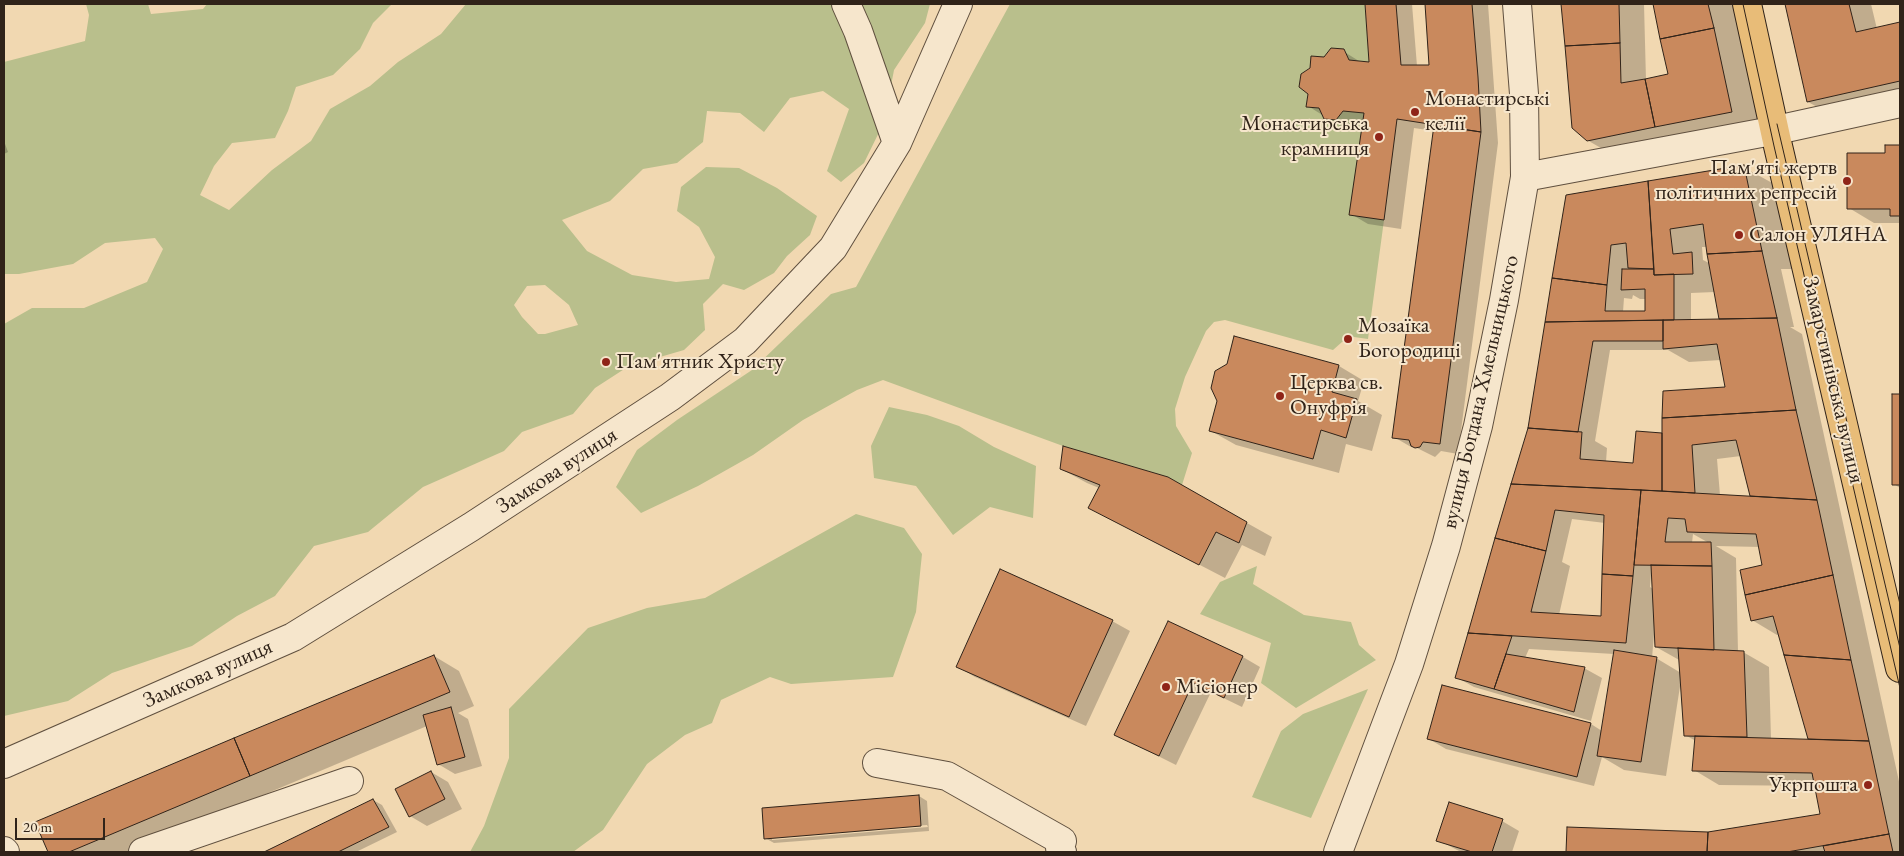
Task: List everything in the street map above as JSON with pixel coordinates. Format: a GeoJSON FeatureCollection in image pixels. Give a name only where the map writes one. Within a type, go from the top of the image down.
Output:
{"type":"FeatureCollection","features":[{"type":"Feature","properties":{"kind":"main road","name":"Замарстинівська вулиця"},"geometry":{"type":"LineString","coordinates":[[1747,4],[1900,668]]}},
{"type":"Feature","properties":{"kind":"street"},"geometry":{"type":"LineString","coordinates":[[846,4],[858,31],[897,144]]}},
{"type":"Feature","properties":{"kind":"street","name":"Замкова вулиця"},"geometry":{"type":"LineString","coordinates":[[4,764],[293,637],[471,527],[670,397],[745,341],[833,248],[897,144],[958,4]]}},
{"type":"Feature","properties":{"kind":"street","name":"вулиця Богдана Хмельницького"},"geometry":{"type":"LineString","coordinates":[[1338,852],[1409,664],[1448,541],[1478,426],[1504,300],[1525,177],[1524,94],[1517,4]]}},
{"type":"Feature","properties":{"kind":"street"},"geometry":{"type":"LineString","coordinates":[[1525,177],[1775,130],[1900,103]]}},
{"type":"Feature","properties":{"kind":"street"},"geometry":{"type":"LineString","coordinates":[[877,763],[947,776],[1062,841],[1060,848],[1062,852]]}},
{"type":"Feature","properties":{"kind":"street"},"geometry":{"type":"LineString","coordinates":[[143,852],[349,781]]}},
{"type":"Feature","properties":{"kind":"green space"},"geometry":{"type":"Polygon","coordinates":[[[86,4],[148,4],[151,14],[203,9],[207,4],[392,4],[373,23],[360,49],[333,75],[296,87],[288,111],[275,138],[232,143],[214,166],[200,195],[229,210],[272,170],[311,141],[330,109],[370,86],[398,62],[441,34],[466,4],[930,4],[925,23],[894,70],[884,122],[864,163],[841,182],[827,171],[849,109],[823,91],[790,98],[764,132],[740,113],[707,111],[703,142],[677,163],[643,169],[610,201],[562,220],[587,251],[632,275],[676,282],[709,279],[715,257],[699,227],[677,211],[681,187],[706,167],[739,168],[777,188],[817,216],[810,235],[787,256],[774,273],[744,290],[723,284],[703,304],[705,330],[684,350],[629,366],[595,388],[573,414],[522,432],[504,451],[423,487],[368,532],[314,546],[275,596],[237,616],[192,646],[112,673],[68,701],[4,716],[4,324],[32,308],[84,308],[147,282],[163,249],[155,238],[105,243],[73,264],[19,274],[4,274],[4,62],[85,41],[89,15],[86,4]],[[545,285],[527,286],[514,305],[538,334],[545,334],[578,325],[569,305],[545,285]]]}},
{"type":"Feature","properties":{"kind":"green space"},"geometry":{"type":"Polygon","coordinates":[[[1010,4],[1365,4],[1369,62],[1349,60],[1344,49],[1324,57],[1301,74],[1299,87],[1308,94],[1306,107],[1319,108],[1324,119],[1336,120],[1343,111],[1364,113],[1384,220],[1368,339],[1354,337],[1342,342],[1333,350],[1225,320],[1214,322],[1206,331],[1185,377],[1175,409],[1176,426],[1192,453],[1182,485],[1168,477],[1063,446],[883,380],[857,390],[803,420],[753,455],[698,486],[641,513],[616,487],[637,450],[677,420],[752,370],[831,294],[856,287],[1010,4]]]}},
{"type":"Feature","properties":{"kind":"green space"},"geometry":{"type":"Polygon","coordinates":[[[889,407],[927,415],[959,426],[994,447],[1036,466],[1033,518],[990,507],[953,535],[916,486],[874,478],[871,446],[889,407]]]}},
{"type":"Feature","properties":{"kind":"green space"},"geometry":{"type":"Polygon","coordinates":[[[856,514],[904,528],[922,554],[916,612],[893,677],[791,684],[770,677],[721,700],[712,723],[685,735],[647,764],[603,830],[573,852],[470,852],[484,826],[509,758],[509,709],[588,628],[647,608],[705,598],[856,514]]]}},
{"type":"Feature","properties":{"kind":"green space"},"geometry":{"type":"Polygon","coordinates":[[[1257,566],[1253,584],[1304,615],[1351,622],[1359,645],[1376,660],[1296,708],[1261,683],[1271,643],[1200,614],[1220,582],[1257,566]]]}},
{"type":"Feature","properties":{"kind":"green space"},"geometry":{"type":"Polygon","coordinates":[[[1368,689],[1311,818],[1252,797],[1281,731],[1303,714],[1368,689]]]}},
{"type":"Feature","properties":{"kind":"building","name":"Монастирські келії"},"geometry":{"type":"Polygon","coordinates":[[[1365,4],[1396,4],[1401,65],[1429,65],[1425,4],[1472,4],[1481,132],[1397,119],[1384,220],[1349,215],[1364,113],[1343,111],[1336,120],[1324,119],[1319,108],[1306,107],[1308,94],[1299,87],[1301,74],[1310,68],[1311,56],[1324,57],[1331,48],[1344,49],[1349,60],[1369,62],[1365,4]]]}},
{"type":"Feature","properties":{"kind":"building"},"geometry":{"type":"Polygon","coordinates":[[[1561,4],[1619,4],[1620,43],[1565,46],[1561,4]]]}},
{"type":"Feature","properties":{"kind":"building"},"geometry":{"type":"Polygon","coordinates":[[[1653,4],[1708,4],[1714,28],[1660,39],[1653,4]]]}},
{"type":"Feature","properties":{"kind":"building"},"geometry":{"type":"Polygon","coordinates":[[[1785,4],[1849,4],[1856,32],[1900,22],[1900,81],[1807,102],[1785,4]]]}},
{"type":"Feature","properties":{"kind":"building"},"geometry":{"type":"Polygon","coordinates":[[[1714,28],[1732,112],[1655,127],[1645,79],[1668,74],[1660,39],[1714,28]]]}},
{"type":"Feature","properties":{"kind":"building"},"geometry":{"type":"Polygon","coordinates":[[[1620,43],[1621,83],[1645,79],[1655,127],[1587,141],[1572,128],[1565,46],[1620,43]]]}},
{"type":"Feature","properties":{"kind":"building"},"geometry":{"type":"Polygon","coordinates":[[[1434,125],[1481,132],[1440,444],[1423,442],[1420,447],[1415,448],[1411,446],[1409,440],[1392,438],[1434,125]]]}},
{"type":"Feature","properties":{"kind":"building"},"geometry":{"type":"Polygon","coordinates":[[[1885,145],[1900,145],[1900,216],[1890,216],[1890,209],[1847,209],[1847,153],[1885,153],[1885,145]]]}},
{"type":"Feature","properties":{"kind":"building"},"geometry":{"type":"Polygon","coordinates":[[[1744,165],[1762,251],[1707,254],[1703,224],[1670,229],[1673,254],[1692,252],[1693,274],[1654,275],[1648,181],[1744,165]]]}},
{"type":"Feature","properties":{"kind":"building"},"geometry":{"type":"Polygon","coordinates":[[[1648,181],[1654,269],[1628,268],[1626,243],[1611,245],[1607,285],[1552,278],[1566,195],[1648,181]]]}},
{"type":"Feature","properties":{"kind":"building"},"geometry":{"type":"Polygon","coordinates":[[[1762,251],[1777,318],[1719,319],[1707,254],[1762,251]]]}},
{"type":"Feature","properties":{"kind":"building"},"geometry":{"type":"Polygon","coordinates":[[[1622,269],[1654,269],[1654,275],[1674,274],[1674,320],[1545,322],[1552,278],[1607,285],[1605,311],[1645,311],[1645,289],[1621,290],[1622,269]]]}},
{"type":"Feature","properties":{"kind":"building"},"geometry":{"type":"Polygon","coordinates":[[[1777,318],[1796,410],[1662,418],[1663,391],[1725,387],[1717,344],[1663,349],[1663,320],[1777,318]]]}},
{"type":"Feature","properties":{"kind":"building"},"geometry":{"type":"Polygon","coordinates":[[[1663,320],[1663,341],[1593,341],[1578,432],[1528,428],[1545,322],[1663,320]]]}},
{"type":"Feature","properties":{"kind":"building","name":"Церква св. Онуфрія"},"geometry":{"type":"Polygon","coordinates":[[[1234,336],[1339,365],[1332,392],[1357,399],[1346,438],[1321,430],[1313,459],[1209,431],[1217,401],[1211,388],[1215,371],[1227,364],[1234,336]]]}},
{"type":"Feature","properties":{"kind":"building"},"geometry":{"type":"Polygon","coordinates":[[[1892,394],[1900,394],[1900,485],[1892,485],[1892,394]]]}},
{"type":"Feature","properties":{"kind":"building"},"geometry":{"type":"Polygon","coordinates":[[[1796,410],[1817,500],[1750,496],[1736,440],[1692,445],[1695,493],[1662,491],[1662,418],[1796,410]]]}},
{"type":"Feature","properties":{"kind":"building"},"geometry":{"type":"Polygon","coordinates":[[[1528,428],[1582,432],[1580,459],[1633,463],[1636,431],[1662,433],[1662,491],[1511,484],[1528,428]]]}},
{"type":"Feature","properties":{"kind":"building"},"geometry":{"type":"Polygon","coordinates":[[[1063,446],[1168,477],[1247,522],[1239,543],[1216,532],[1199,565],[1088,508],[1100,485],[1060,469],[1063,446]]]}},
{"type":"Feature","properties":{"kind":"building"},"geometry":{"type":"Polygon","coordinates":[[[1511,484],[1641,490],[1633,576],[1602,574],[1604,515],[1555,510],[1546,551],[1495,538],[1511,484]]]}},
{"type":"Feature","properties":{"kind":"building"},"geometry":{"type":"Polygon","coordinates":[[[1641,490],[1817,500],[1833,575],[1745,595],[1740,570],[1762,565],[1756,534],[1687,532],[1685,519],[1668,518],[1665,542],[1711,542],[1712,566],[1634,565],[1641,490]]]}},
{"type":"Feature","properties":{"kind":"building"},"geometry":{"type":"Polygon","coordinates":[[[1495,538],[1546,551],[1531,612],[1601,616],[1602,574],[1633,576],[1626,643],[1468,633],[1495,538]]]}},
{"type":"Feature","properties":{"kind":"building"},"geometry":{"type":"Polygon","coordinates":[[[1651,565],[1712,566],[1714,650],[1655,647],[1651,565]]]}},
{"type":"Feature","properties":{"kind":"building"},"geometry":{"type":"Polygon","coordinates":[[[1000,569],[1113,620],[1069,717],[956,667],[1000,569]]]}},
{"type":"Feature","properties":{"kind":"building"},"geometry":{"type":"Polygon","coordinates":[[[1833,575],[1851,660],[1784,655],[1773,616],[1751,621],[1745,595],[1833,575]]]}},
{"type":"Feature","properties":{"kind":"building"},"geometry":{"type":"Polygon","coordinates":[[[1168,621],[1243,656],[1224,698],[1193,683],[1159,756],[1114,735],[1168,621]]]}},
{"type":"Feature","properties":{"kind":"building"},"geometry":{"type":"Polygon","coordinates":[[[1468,633],[1512,636],[1494,689],[1455,678],[1468,633]]]}},
{"type":"Feature","properties":{"kind":"building"},"geometry":{"type":"Polygon","coordinates":[[[1678,648],[1744,651],[1747,737],[1684,736],[1678,648]]]}},
{"type":"Feature","properties":{"kind":"building"},"geometry":{"type":"Polygon","coordinates":[[[1614,650],[1657,657],[1641,762],[1597,756],[1614,650]]]}},
{"type":"Feature","properties":{"kind":"building"},"geometry":{"type":"Polygon","coordinates":[[[1506,654],[1585,667],[1574,712],[1494,689],[1506,654]]]}},
{"type":"Feature","properties":{"kind":"building"},"geometry":{"type":"Polygon","coordinates":[[[434,655],[450,692],[250,776],[234,738],[434,655]]]}},
{"type":"Feature","properties":{"kind":"building"},"geometry":{"type":"Polygon","coordinates":[[[1784,655],[1851,660],[1869,741],[1808,739],[1784,655]]]}},
{"type":"Feature","properties":{"kind":"building"},"geometry":{"type":"Polygon","coordinates":[[[1442,685],[1591,723],[1577,777],[1427,739],[1442,685]]]}},
{"type":"Feature","properties":{"kind":"building"},"geometry":{"type":"Polygon","coordinates":[[[451,707],[465,757],[437,765],[423,715],[451,707]]]}},
{"type":"Feature","properties":{"kind":"building"},"geometry":{"type":"Polygon","coordinates":[[[1695,736],[1869,741],[1889,834],[1787,852],[1707,852],[1708,832],[1820,814],[1812,773],[1692,771],[1695,736]]]}},
{"type":"Feature","properties":{"kind":"building"},"geometry":{"type":"Polygon","coordinates":[[[234,738],[250,776],[69,852],[48,852],[35,822],[234,738]]]}},
{"type":"Feature","properties":{"kind":"building"},"geometry":{"type":"Polygon","coordinates":[[[431,771],[445,799],[409,817],[395,789],[431,771]]]}},
{"type":"Feature","properties":{"kind":"building"},"geometry":{"type":"Polygon","coordinates":[[[919,795],[921,826],[764,839],[762,808],[919,795]]]}},
{"type":"Feature","properties":{"kind":"building"},"geometry":{"type":"Polygon","coordinates":[[[373,799],[389,827],[338,852],[264,852],[373,799]]]}},
{"type":"Feature","properties":{"kind":"building"},"geometry":{"type":"Polygon","coordinates":[[[1449,802],[1503,819],[1492,852],[1472,852],[1436,841],[1449,802]]]}},
{"type":"Feature","properties":{"kind":"building"},"geometry":{"type":"Polygon","coordinates":[[[1567,827],[1708,832],[1707,852],[1566,852],[1567,827]]]}},
{"type":"Feature","properties":{"kind":"building"},"geometry":{"type":"Polygon","coordinates":[[[1889,834],[1893,852],[1825,852],[1823,846],[1889,834]]]}},
{"type":"Feature","properties":{"kind":"tram line"},"geometry":{"type":"LineString","coordinates":[[1743,4],[1774,146],[1900,688]]}},
{"type":"Feature","properties":{"kind":"tram line"},"geometry":{"type":"LineString","coordinates":[[1777,124],[1900,648]]}},
{"type":"Feature","properties":{"kind":"place","name":"Монастирські келії"},"geometry":{"type":"Point","coordinates":[1415,112]}},
{"type":"Feature","properties":{"kind":"place","name":"Монастирська крамниця"},"geometry":{"type":"Point","coordinates":[1379,137]}},
{"type":"Feature","properties":{"kind":"place","name":"Пам'яті жертв політичних репресій"},"geometry":{"type":"Point","coordinates":[1847,181]}},
{"type":"Feature","properties":{"kind":"place","name":"Салон УЛЯНА"},"geometry":{"type":"Point","coordinates":[1739,235]}},
{"type":"Feature","properties":{"kind":"place","name":"Мозаїка Богородиці"},"geometry":{"type":"Point","coordinates":[1348,339]}},
{"type":"Feature","properties":{"kind":"place","name":"Пам'ятник Христу"},"geometry":{"type":"Point","coordinates":[606,362]}},
{"type":"Feature","properties":{"kind":"place","name":"Церква св. Онуфрія"},"geometry":{"type":"Point","coordinates":[1280,396]}},
{"type":"Feature","properties":{"kind":"place","name":"Місіонер"},"geometry":{"type":"Point","coordinates":[1166,687]}},
{"type":"Feature","properties":{"kind":"place","name":"Укрпошта"},"geometry":{"type":"Point","coordinates":[1868,785]}}]}
